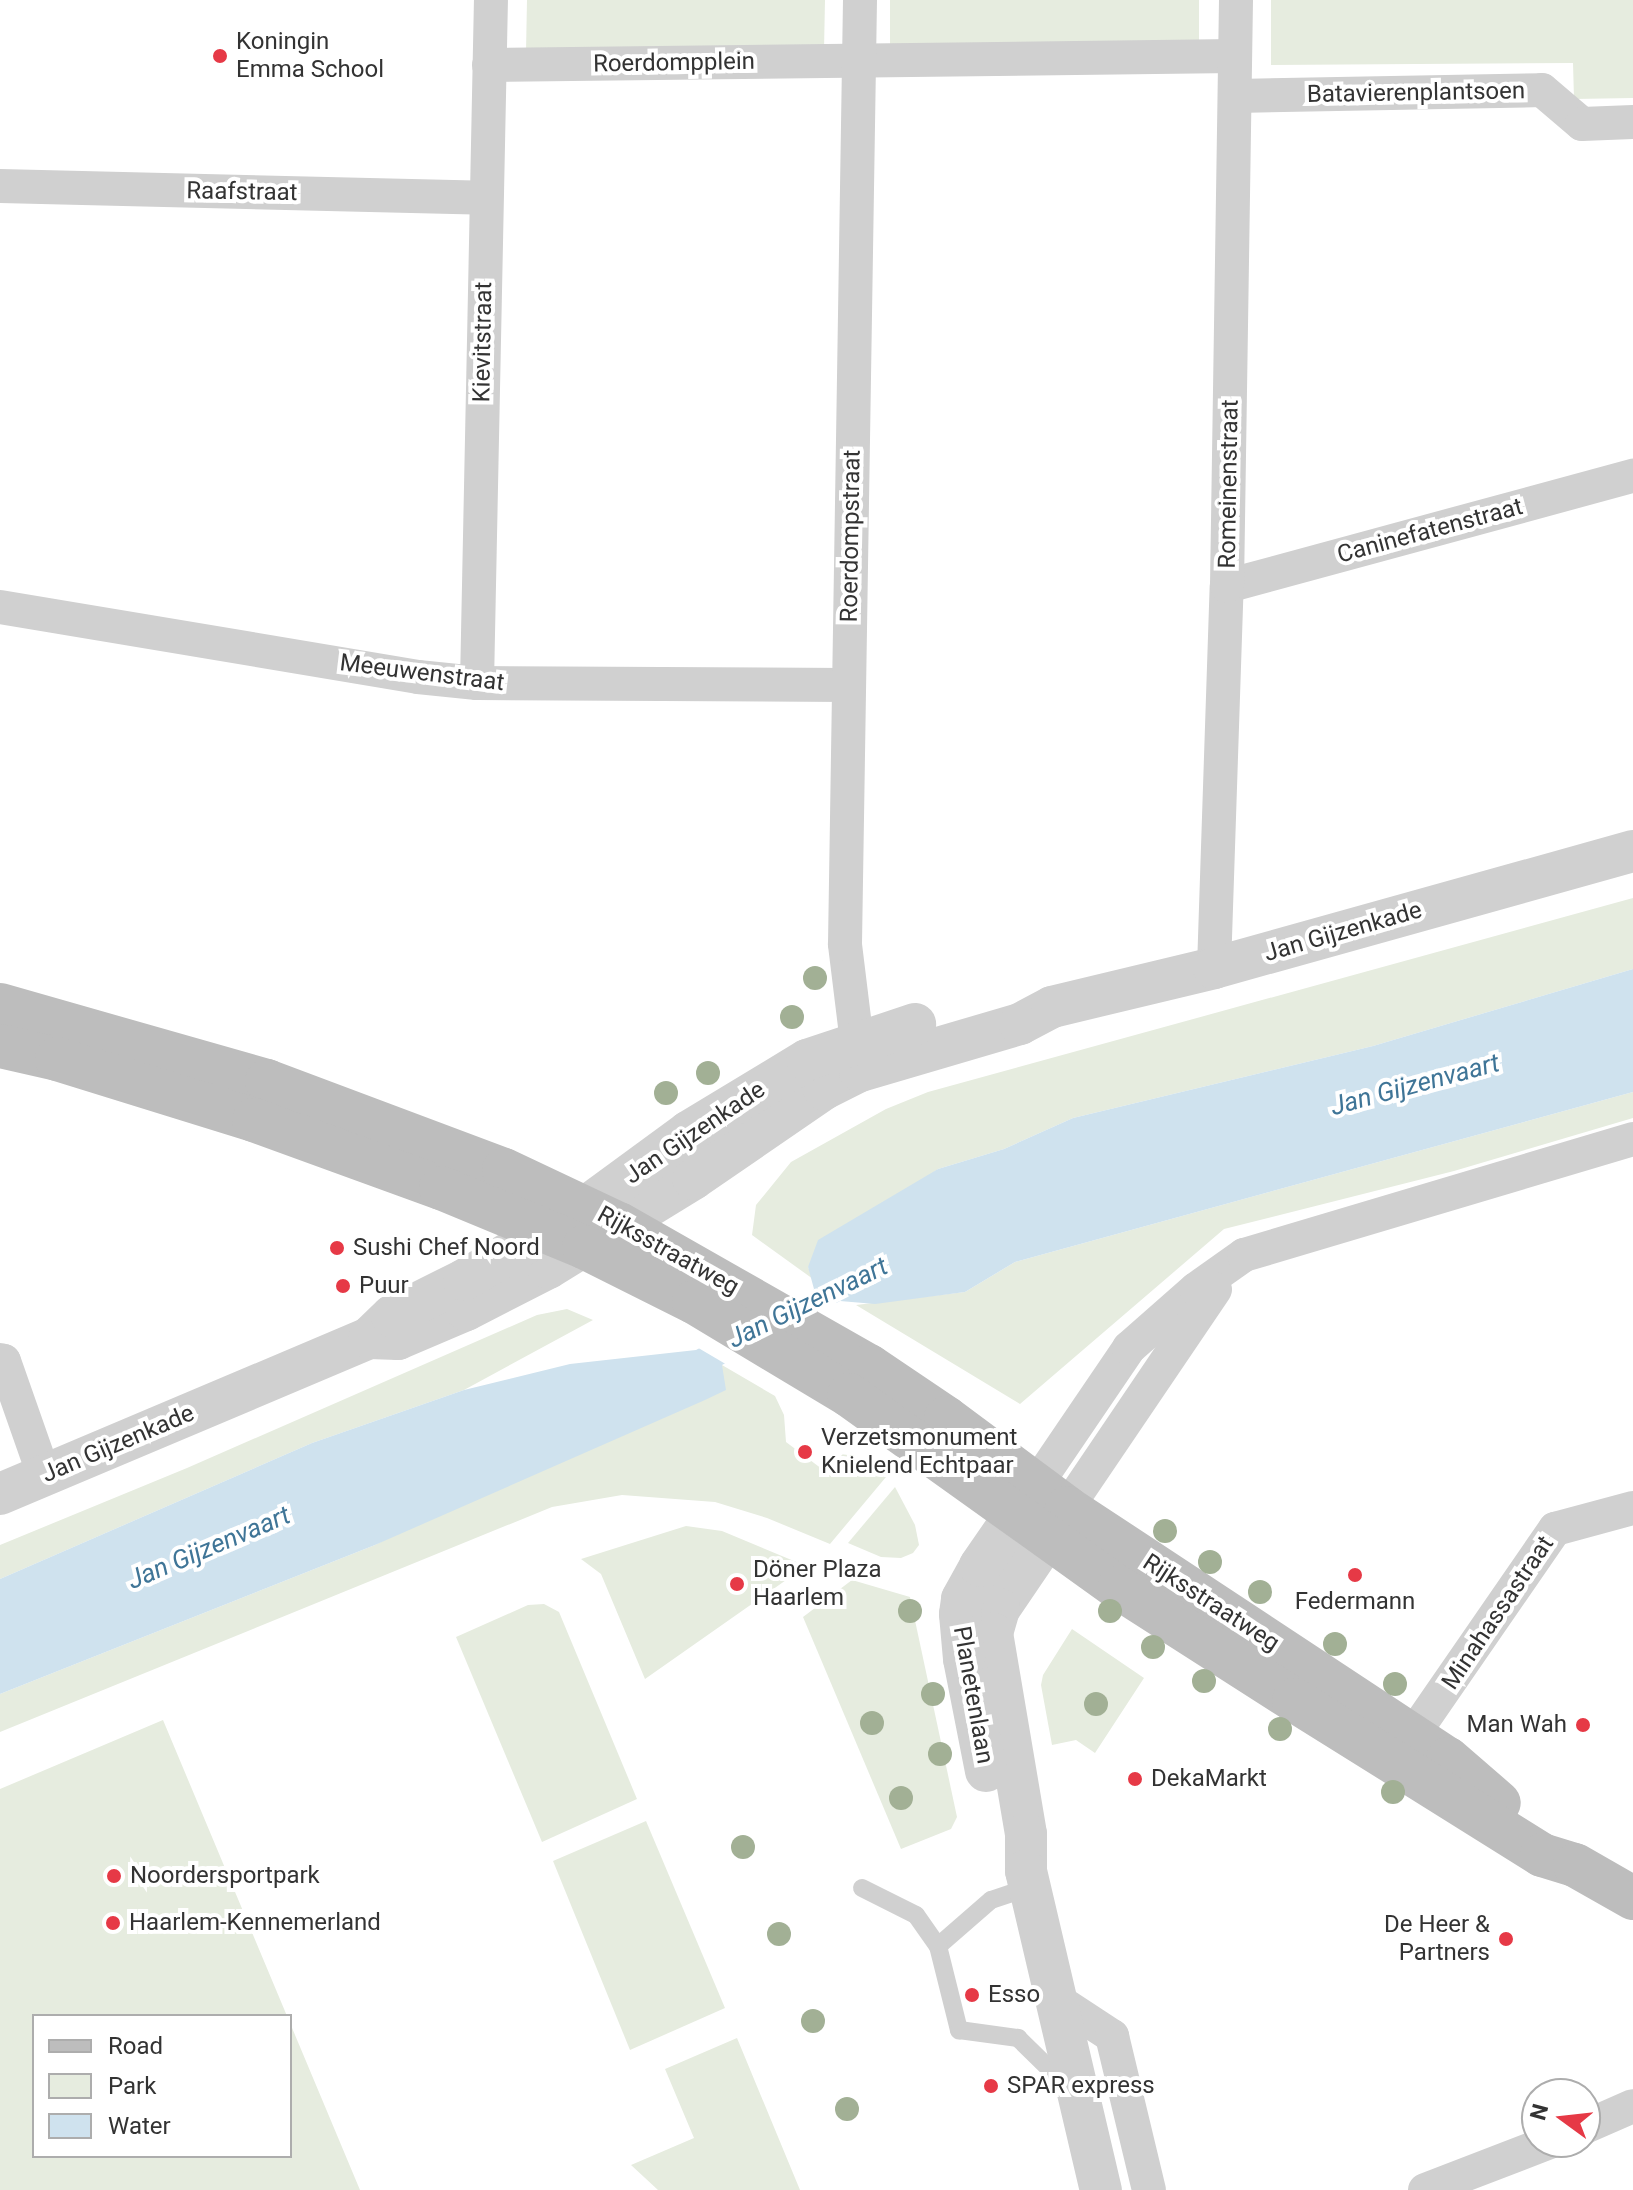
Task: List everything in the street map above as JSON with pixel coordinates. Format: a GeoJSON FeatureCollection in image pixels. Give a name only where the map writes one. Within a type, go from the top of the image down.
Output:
{"type":"FeatureCollection","features":[{"type":"Feature","properties":{"kind":"main road","name":"Rijksstraatweg"},"geometry":{"type":"LineString","coordinates":[[0,1005],[267,1081],[504,1170],[584,1227],[768,1326],[862,1404],[1041,1511],[1119,1588],[1403,1749],[1542,1855],[1575,1865],[1633,1898]]}},
{"type":"Feature","properties":{"kind":"main road","name":"Rijksstraatweg"},"geometry":{"type":"LineString","coordinates":[[0,1046],[57,1059],[254,1120],[584,1227]]}},
{"type":"Feature","properties":{"kind":"street","name":"Kievitstraat"},"geometry":{"type":"LineString","coordinates":[[477,683],[491,0]]}},
{"type":"Feature","properties":{"kind":"street","name":"Roerdompstraat"},"geometry":{"type":"LineString","coordinates":[[858,1056],[845,944],[860,0]]}},
{"type":"Feature","properties":{"kind":"street","name":"Romeinenstraat"},"geometry":{"type":"LineString","coordinates":[[1214,968],[1227,586],[1236,0]]}},
{"type":"Feature","properties":{"kind":"street"},"geometry":{"type":"LineString","coordinates":[[859,61],[1235,56]]}},
{"type":"Feature","properties":{"kind":"street","name":"Roerdompplein"},"geometry":{"type":"LineString","coordinates":[[489,65],[859,61]]}},
{"type":"Feature","properties":{"kind":"street","name":"Batavierenplantsoen"},"geometry":{"type":"LineString","coordinates":[[1236,96],[1542,90],[1582,124],[1633,122]]}},
{"type":"Feature","properties":{"kind":"street","name":"Raafstraat"},"geometry":{"type":"LineString","coordinates":[[0,186],[485,198]]}},
{"type":"Feature","properties":{"kind":"street","name":"Caninefatenstraat"},"geometry":{"type":"LineString","coordinates":[[1227,586],[1633,476]]}},
{"type":"Feature","properties":{"kind":"street","name":"Meeuwenstraat"},"geometry":{"type":"LineString","coordinates":[[0,607],[418,677],[477,683],[848,685]]}},
{"type":"Feature","properties":{"kind":"street","name":"Jan Gijzenkade"},"geometry":{"type":"LineString","coordinates":[[0,1494],[369,1338],[392,1316],[464,1280],[693,1179],[824,1089],[858,1056],[912,1025],[1019,1003],[1052,1007],[1214,968],[1633,851]]}},
{"type":"Feature","properties":{"kind":"street"},"geometry":{"type":"LineString","coordinates":[[1041,1511],[1244,1255],[1633,1139]]}},
{"type":"Feature","properties":{"kind":"street"},"geometry":{"type":"LineString","coordinates":[[0,1360],[4,1361],[44,1475]]}},
{"type":"Feature","properties":{"kind":"street","name":"Minahassastraat"},"geometry":{"type":"LineString","coordinates":[[1403,1749],[1555,1529],[1633,1508]]}},
{"type":"Feature","properties":{"kind":"street","name":"Planetenlaan"},"geometry":{"type":"LineString","coordinates":[[1041,1511],[962,1599],[959,1630],[1000,1830],[1028,1879],[1101,2190]]}},
{"type":"Feature","properties":{"kind":"street"},"geometry":{"type":"LineString","coordinates":[[1057,2000],[1112,2036],[1149,2190]]}},
{"type":"Feature","properties":{"kind":"street"},"geometry":{"type":"LineString","coordinates":[[1601,2120],[1633,2106]]}},
{"type":"Feature","properties":{"kind":"street"},"geometry":{"type":"LineString","coordinates":[[1425,2190],[1521,2153]]}},
{"type":"Feature","properties":{"kind":"lane"},"geometry":{"type":"LineString","coordinates":[[938,1946],[991,1900],[1028,1879]]}},
{"type":"Feature","properties":{"kind":"lane"},"geometry":{"type":"LineString","coordinates":[[862,1888],[916,1915],[938,1946],[959,2030],[1018,2038],[1079,2098]]}},
{"type":"Feature","properties":{"kind":"green space"},"geometry":{"type":"Polygon","coordinates":[[[527,0],[825,0],[824,50],[526,52],[527,0]]]}},
{"type":"Feature","properties":{"kind":"green space"},"geometry":{"type":"Polygon","coordinates":[[[890,0],[1199,0],[1199,45],[890,46],[890,0]]]}},
{"type":"Feature","properties":{"kind":"green space"},"geometry":{"type":"Polygon","coordinates":[[[1271,0],[1633,0],[1633,98],[1574,99],[1573,63],[1271,65],[1271,0]]]}},
{"type":"Feature","properties":{"kind":"green space"},"geometry":{"type":"Polygon","coordinates":[[[1633,898],[1633,969],[1373,1046],[1073,1118],[1004,1149],[938,1169],[808,1267],[813,1279],[752,1235],[756,1205],[791,1162],[886,1109],[928,1092],[1633,898]]]}},
{"type":"Feature","properties":{"kind":"green space"},"geometry":{"type":"Polygon","coordinates":[[[1633,1092],[1633,1118],[1454,1171],[1224,1229],[1020,1404],[856,1305],[965,1292],[1015,1262],[1633,1092]]]}},
{"type":"Feature","properties":{"kind":"green space"},"geometry":{"type":"Polygon","coordinates":[[[567,1309],[593,1320],[464,1390],[312,1443],[0,1579],[0,1545],[187,1468],[537,1315],[567,1309]]]}},
{"type":"Feature","properties":{"kind":"green space"},"geometry":{"type":"Polygon","coordinates":[[[722,1365],[775,1396],[784,1415],[786,1442],[822,1469],[840,1454],[856,1456],[886,1477],[830,1544],[767,1518],[715,1502],[622,1495],[552,1507],[0,1732],[0,1694],[375,1545],[722,1365]]]}},
{"type":"Feature","properties":{"kind":"green space"},"geometry":{"type":"Polygon","coordinates":[[[895,1487],[915,1525],[919,1545],[913,1553],[901,1558],[881,1557],[848,1543],[895,1487]]]}},
{"type":"Feature","properties":{"kind":"green space"},"geometry":{"type":"Polygon","coordinates":[[[686,1526],[722,1531],[806,1566],[645,1679],[601,1574],[581,1559],[686,1526]]]}},
{"type":"Feature","properties":{"kind":"green space"},"geometry":{"type":"Polygon","coordinates":[[[852,1580],[910,1597],[957,1817],[951,1829],[901,1849],[803,1617],[852,1580]]]}},
{"type":"Feature","properties":{"kind":"green space"},"geometry":{"type":"Polygon","coordinates":[[[544,1604],[559,1612],[637,1799],[542,1842],[456,1637],[528,1605],[544,1604]]]}},
{"type":"Feature","properties":{"kind":"green space"},"geometry":{"type":"Polygon","coordinates":[[[1072,1629],[1144,1678],[1095,1753],[1076,1740],[1052,1745],[1041,1685],[1043,1675],[1072,1629]]]}},
{"type":"Feature","properties":{"kind":"green space","name":"Noordersportpark"},"geometry":{"type":"Polygon","coordinates":[[[163,1720],[286,2014],[32,2014],[32,2158],[292,2158],[292,2028],[360,2190],[0,2190],[0,1789],[163,1720]]]}},
{"type":"Feature","properties":{"kind":"green space"},"geometry":{"type":"Polygon","coordinates":[[[646,1821],[725,2008],[630,2050],[553,1861],[646,1821]]]}},
{"type":"Feature","properties":{"kind":"green space"},"geometry":{"type":"Polygon","coordinates":[[[737,2038],[800,2190],[658,2190],[631,2165],[694,2138],[665,2069],[737,2038]]]}},
{"type":"Feature","properties":{"kind":"water","name":"Jan Gijzenvaart"},"geometry":{"type":"Polygon","coordinates":[[[1633,969],[1633,1092],[1015,1262],[965,1292],[875,1304],[840,1301],[722,1365],[726,1390],[705,1400],[375,1545],[0,1694],[0,1579],[312,1443],[464,1390],[570,1364],[696,1350],[814,1289],[808,1267],[818,1240],[938,1169],[1004,1149],[1073,1118],[1373,1046],[1633,969]]]}},
{"type":"Feature","properties":{"kind":"pier"},"geometry":{"type":"Polygon","coordinates":[[[809,1287],[842,1306],[729,1366],[695,1346],[809,1287]]]}},
{"type":"Feature","properties":{"kind":"place","name":"Koningin Emma School"},"geometry":{"type":"Point","coordinates":[220,56]}},
{"type":"Feature","properties":{"kind":"place","name":"Sushi Chef Noord"},"geometry":{"type":"Point","coordinates":[337,1248]}},
{"type":"Feature","properties":{"kind":"place","name":"Puur"},"geometry":{"type":"Point","coordinates":[343,1286]}},
{"type":"Feature","properties":{"kind":"place","name":"Verzetsmonument Knielend Echtpaar"},"geometry":{"type":"Point","coordinates":[805,1452]}},
{"type":"Feature","properties":{"kind":"place","name":"Federmann"},"geometry":{"type":"Point","coordinates":[1355,1575]}},
{"type":"Feature","properties":{"kind":"place","name":"Döner Plaza Haarlem"},"geometry":{"type":"Point","coordinates":[737,1584]}},
{"type":"Feature","properties":{"kind":"place","name":"Man Wah"},"geometry":{"type":"Point","coordinates":[1583,1725]}},
{"type":"Feature","properties":{"kind":"place","name":"DekaMarkt"},"geometry":{"type":"Point","coordinates":[1135,1779]}},
{"type":"Feature","properties":{"kind":"place","name":"Noordersportpark"},"geometry":{"type":"Point","coordinates":[114,1876]}},
{"type":"Feature","properties":{"kind":"place","name":"Haarlem-Kennemerland"},"geometry":{"type":"Point","coordinates":[113,1923]}},
{"type":"Feature","properties":{"kind":"place","name":"De Heer & Partners"},"geometry":{"type":"Point","coordinates":[1506,1939]}},
{"type":"Feature","properties":{"kind":"place","name":"Esso"},"geometry":{"type":"Point","coordinates":[972,1995]}},
{"type":"Feature","properties":{"kind":"place","name":"SPAR express"},"geometry":{"type":"Point","coordinates":[991,2086]}}]}
